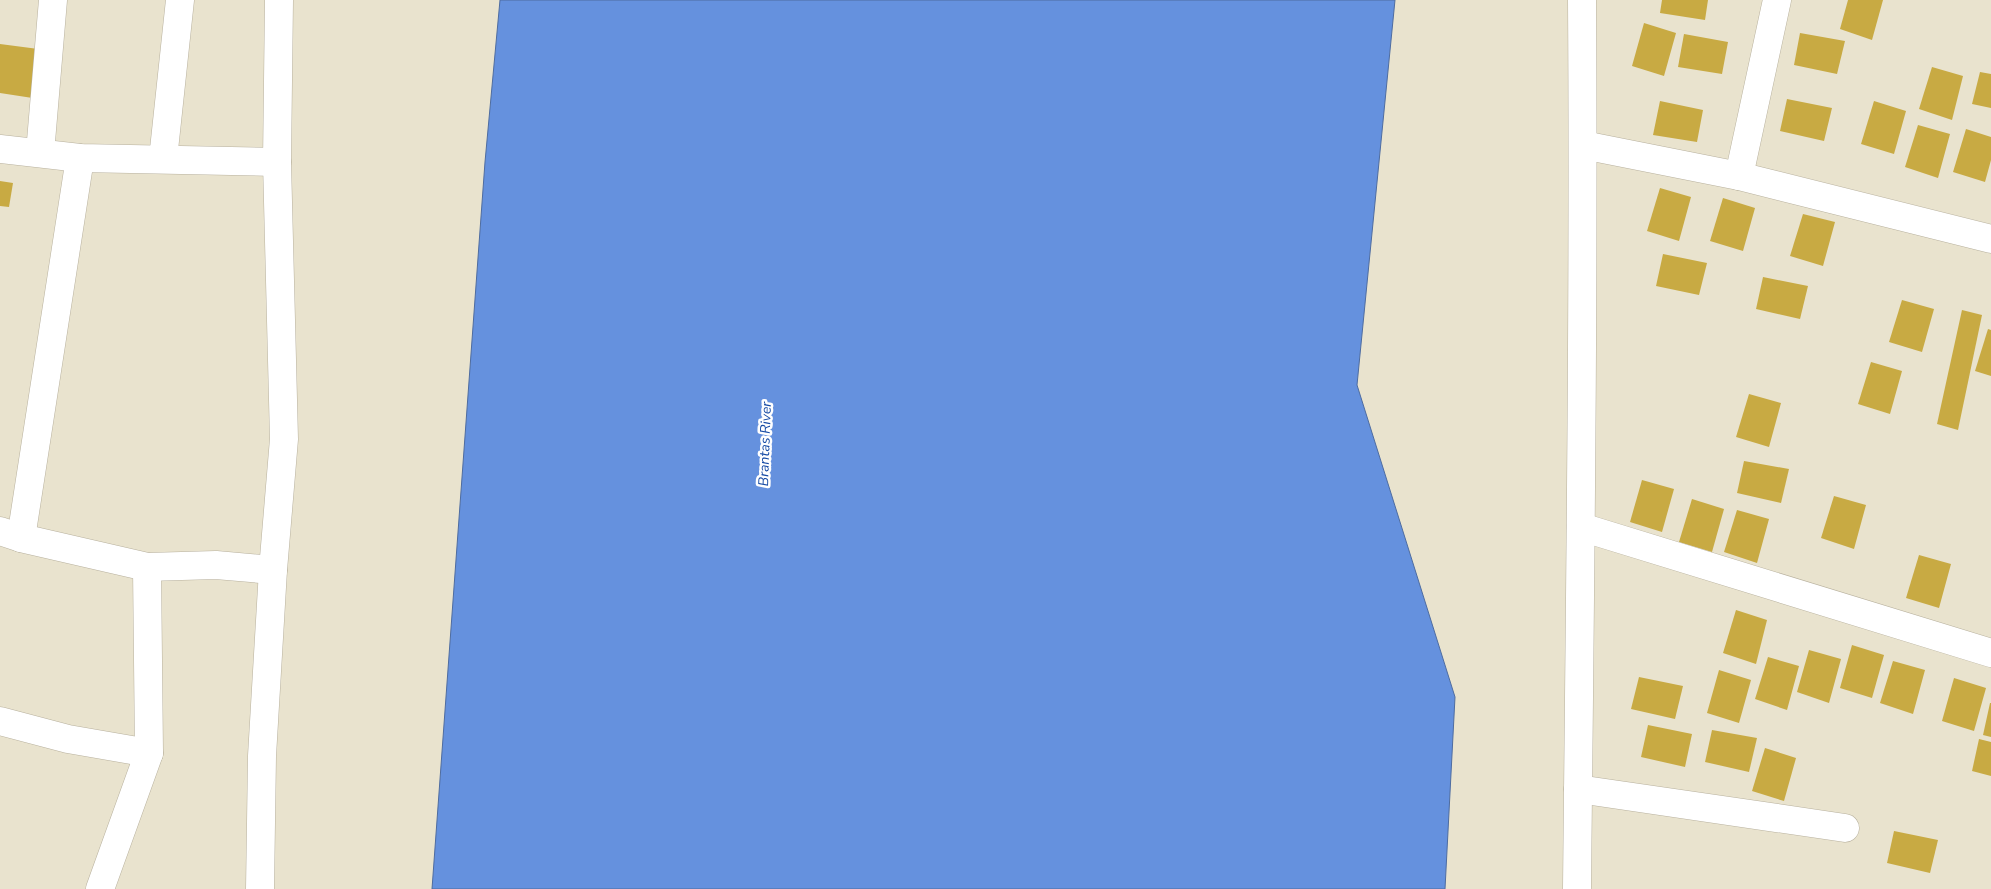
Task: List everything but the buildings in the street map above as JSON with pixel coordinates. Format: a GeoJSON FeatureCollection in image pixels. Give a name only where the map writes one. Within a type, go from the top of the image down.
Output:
{"type":"FeatureCollection","features":[{"type":"Feature","properties":{"kind":"street"},"geometry":{"type":"LineString","coordinates":[[40,153],[53,0]]}},
{"type":"Feature","properties":{"kind":"street"},"geometry":{"type":"LineString","coordinates":[[164,159],[180,0]]}},
{"type":"Feature","properties":{"kind":"street"},"geometry":{"type":"LineString","coordinates":[[260,889],[262,756],[273,570],[284,439],[277,162],[279,0]]}},
{"type":"Feature","properties":{"kind":"street"},"geometry":{"type":"LineString","coordinates":[[1577,889],[1581,527],[1582,0]]}},
{"type":"Feature","properties":{"kind":"street"},"geometry":{"type":"LineString","coordinates":[[1739,176],[1777,0]]}},
{"type":"Feature","properties":{"kind":"street"},"geometry":{"type":"LineString","coordinates":[[1583,145],[1739,176],[1991,239]]}},
{"type":"Feature","properties":{"kind":"street"},"geometry":{"type":"LineString","coordinates":[[0,149],[80,158],[277,162]]}},
{"type":"Feature","properties":{"kind":"street"},"geometry":{"type":"LineString","coordinates":[[80,158],[10,534],[147,567],[216,565],[273,570]]}},
{"type":"Feature","properties":{"kind":"street"},"geometry":{"type":"LineString","coordinates":[[1581,527],[1991,653]]}},
{"type":"Feature","properties":{"kind":"street"},"geometry":{"type":"LineString","coordinates":[[100,889],[149,753],[147,567]]}},
{"type":"Feature","properties":{"kind":"street"},"geometry":{"type":"LineString","coordinates":[[0,721],[68,739],[149,753]]}},
{"type":"Feature","properties":{"kind":"street"},"geometry":{"type":"LineString","coordinates":[[1578,789],[1844,828]]}},
{"type":"Feature","properties":{"kind":"water","name":"Brantas River"},"geometry":{"type":"Polygon","coordinates":[[[500,0],[1395,0],[1357,385],[1455,697],[1445,889],[432,889],[485,162],[500,0]]]}}]}
